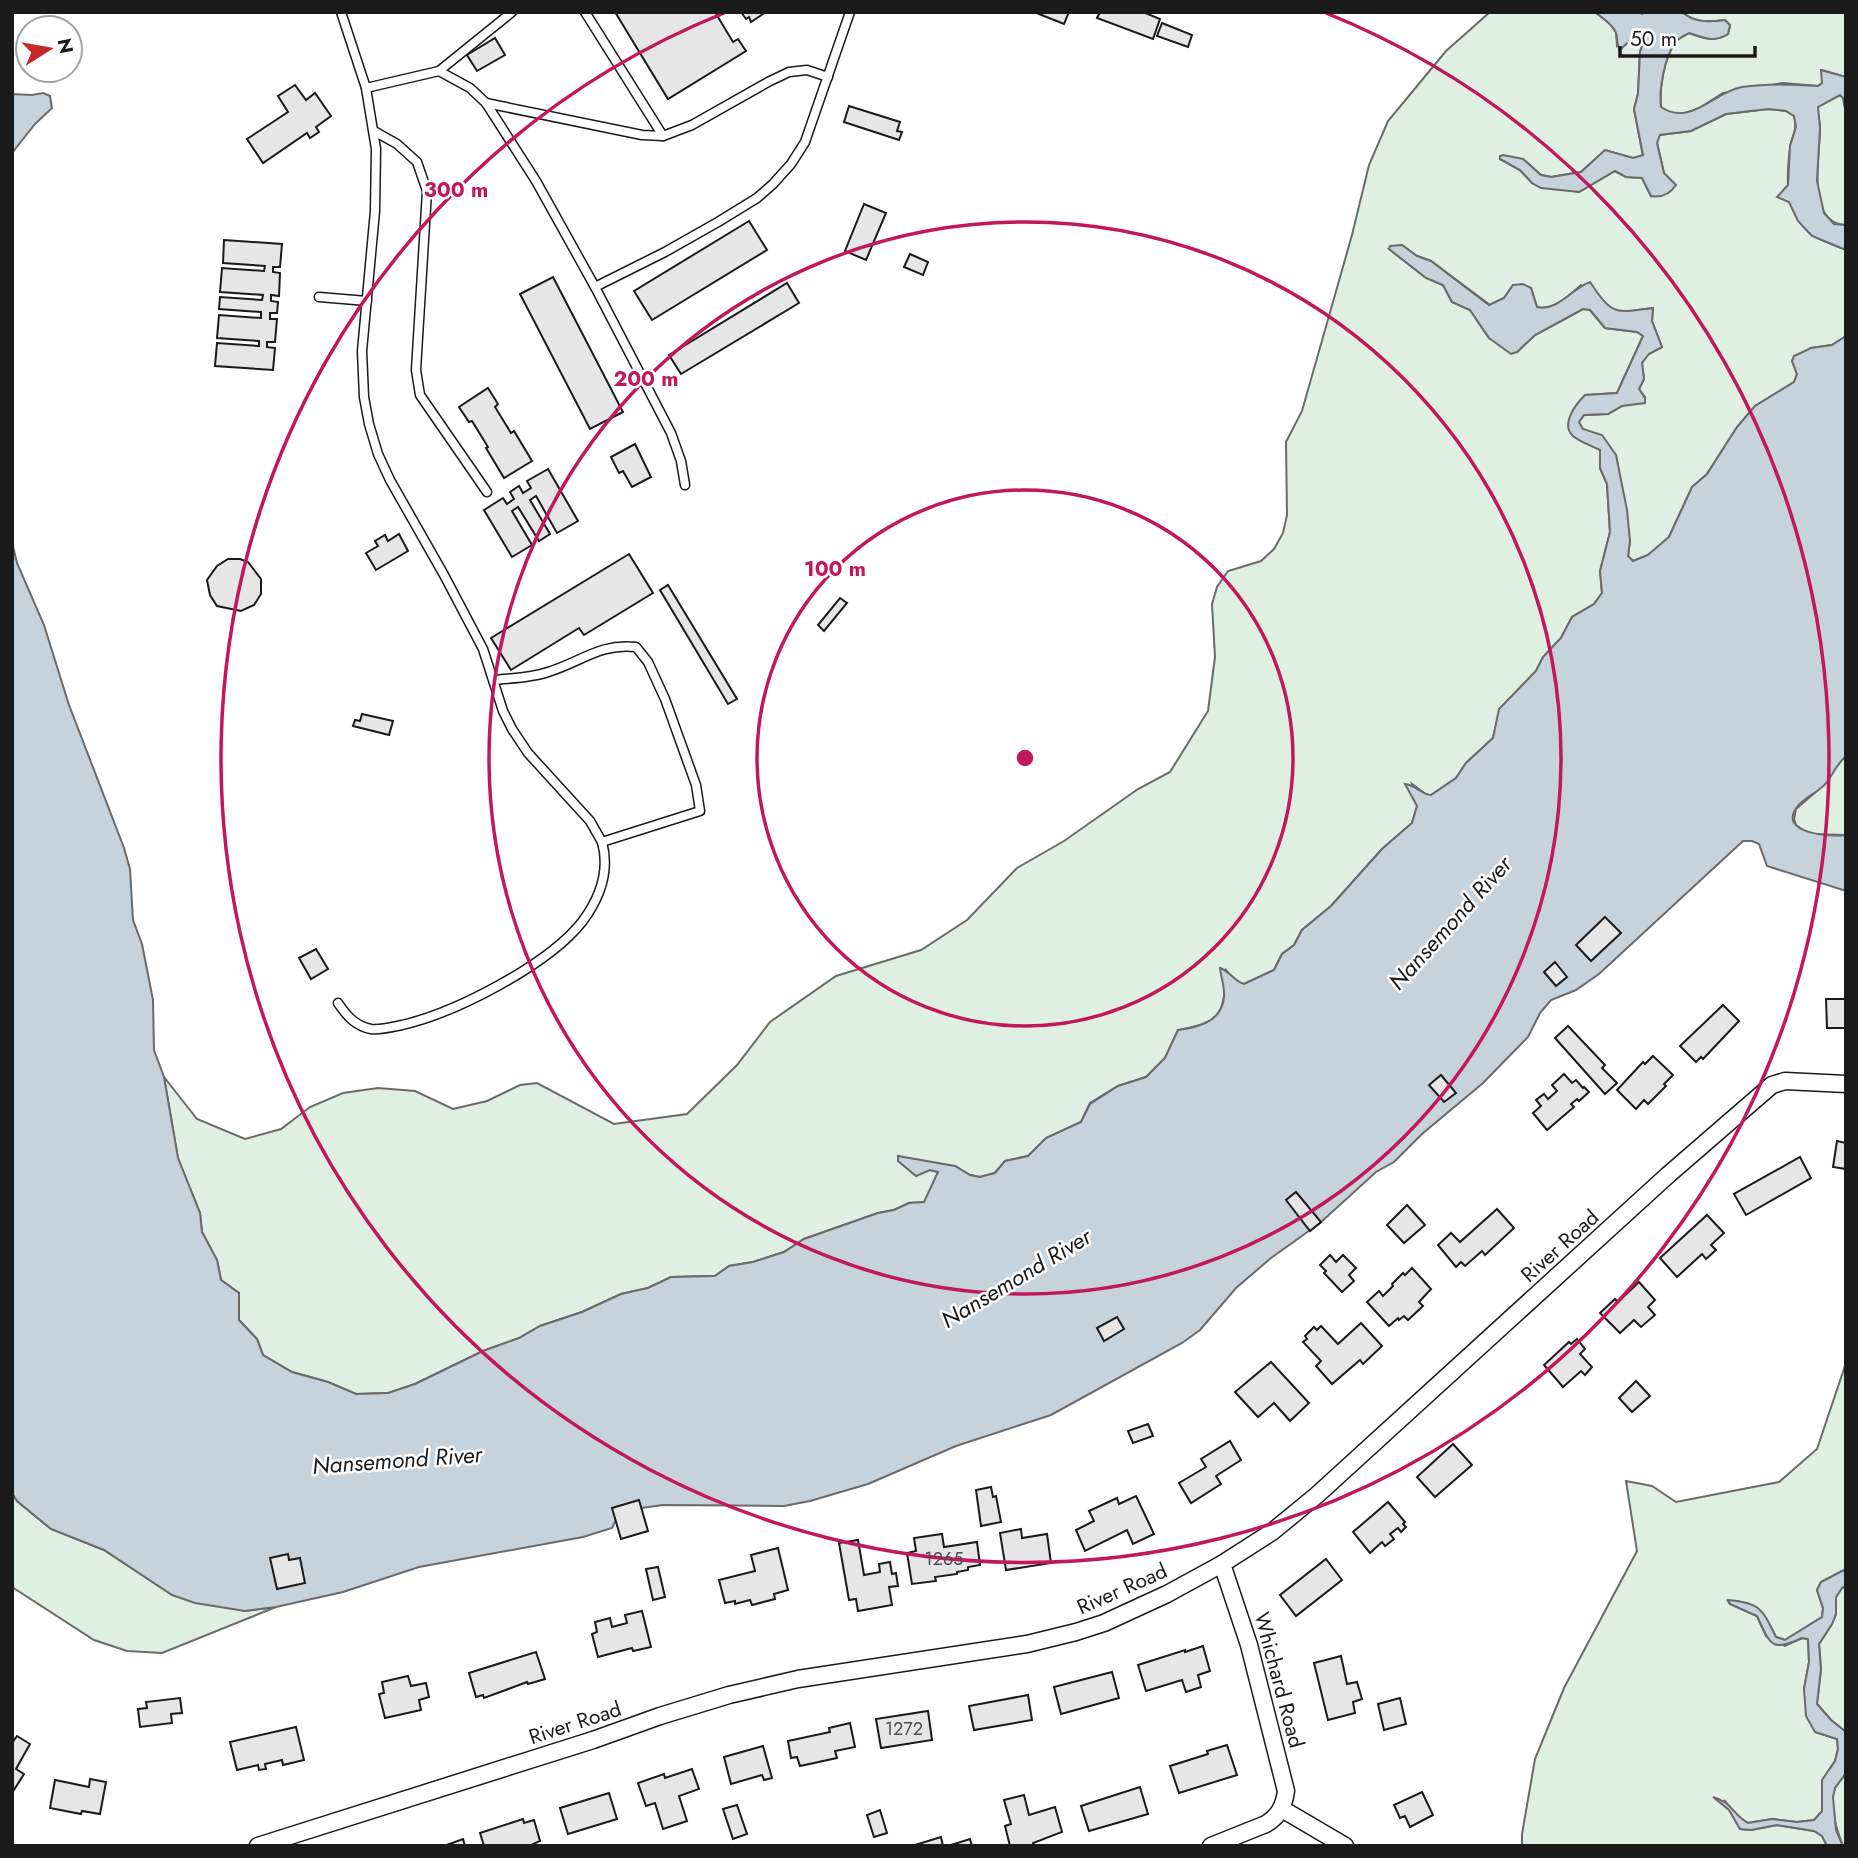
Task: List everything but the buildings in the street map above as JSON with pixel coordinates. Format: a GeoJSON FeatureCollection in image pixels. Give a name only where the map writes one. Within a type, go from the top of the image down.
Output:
{"type":"FeatureCollection","features":[{"type":"Feature","properties":{"kind":"street","name":"River Road"},"geometry":{"type":"LineString","coordinates":[[258,1846],[278,1842],[729,1695],[798,1679],[1027,1644],[1104,1623],[1167,1594],[1223,1564],[1272,1532],[1317,1495],[1658,1185],[1772,1086],[1785,1081],[1846,1084]]}},
{"type":"Feature","properties":{"kind":"street","name":"Whichard Road"},"geometry":{"type":"LineString","coordinates":[[1223,1564],[1249,1645],[1277,1751],[1286,1791],[1282,1809]]}},
{"type":"Feature","properties":{"kind":"street"},"geometry":{"type":"LineString","coordinates":[[1211,1846],[1266,1824],[1282,1809],[1345,1846]]}},
{"type":"Feature","properties":{"kind":"lane"},"geometry":{"type":"LineString","coordinates":[[338,1003],[357,1024],[370,1029],[384,1029],[448,1010],[489,990],[528,967],[565,940],[581,923],[591,908],[605,875],[606,856],[590,821],[528,753],[512,729],[503,711],[483,649],[378,454],[364,397],[362,352],[375,211],[376,149],[366,88],[341,12]]}},
{"type":"Feature","properties":{"kind":"lane"},"geometry":{"type":"LineString","coordinates":[[366,88],[439,71],[512,12]]}},
{"type":"Feature","properties":{"kind":"lane"},"geometry":{"type":"LineString","coordinates":[[585,12],[663,136]]}},
{"type":"Feature","properties":{"kind":"lane"},"geometry":{"type":"LineString","coordinates":[[595,287],[718,222],[757,198],[773,184],[791,164],[804,142],[850,12]]}},
{"type":"Feature","properties":{"kind":"lane"},"geometry":{"type":"LineString","coordinates":[[486,103],[642,135],[663,136],[692,125],[789,72],[807,70],[828,77]]}},
{"type":"Feature","properties":{"kind":"lane"},"geometry":{"type":"LineString","coordinates":[[439,71],[470,88],[486,103],[536,181],[671,433],[681,461],[685,485]]}},
{"type":"Feature","properties":{"kind":"lane"},"geometry":{"type":"LineString","coordinates":[[374,131],[397,144],[417,162],[427,191],[416,370],[420,395],[486,492]]}},
{"type":"Feature","properties":{"kind":"lane"},"geometry":{"type":"LineString","coordinates":[[320,297],[367,301]]}},
{"type":"Feature","properties":{"kind":"lane"},"geometry":{"type":"LineString","coordinates":[[494,680],[549,672],[609,647],[622,645],[636,647],[648,662],[665,699],[696,785],[700,811],[601,842]]}},
{"type":"Feature","properties":{"kind":"green space"},"geometry":{"type":"Polygon","coordinates":[[[1490,12],[1595,12],[1616,32],[1617,46],[1640,30],[1647,31],[1640,52],[1638,94],[1634,109],[1643,156],[1633,158],[1605,150],[1581,172],[1551,177],[1541,175],[1523,159],[1500,159],[1520,170],[1532,183],[1579,192],[1615,171],[1626,177],[1642,178],[1651,196],[1664,173],[1657,143],[1659,135],[1691,131],[1726,114],[1768,109],[1786,111],[1794,116],[1795,122],[1788,172],[1791,206],[1811,234],[1846,250],[1846,336],[1832,345],[1811,348],[1792,361],[1797,374],[1794,382],[1755,406],[1737,427],[1707,474],[1692,487],[1669,537],[1648,555],[1633,561],[1628,556],[1630,541],[1616,455],[1582,429],[1579,422],[1584,415],[1608,414],[1645,397],[1639,389],[1644,379],[1642,363],[1648,354],[1662,347],[1652,321],[1653,308],[1624,312],[1613,310],[1581,285],[1560,302],[1549,307],[1537,307],[1531,288],[1513,285],[1504,298],[1490,305],[1431,261],[1417,256],[1402,245],[1389,249],[1426,278],[1443,285],[1452,302],[1470,310],[1489,338],[1517,352],[1535,335],[1583,309],[1590,310],[1605,328],[1637,332],[1643,336],[1617,393],[1585,395],[1573,436],[1600,450],[1600,468],[1607,484],[1610,532],[1600,571],[1602,593],[1594,604],[1572,617],[1561,638],[1543,657],[1536,671],[1500,709],[1493,738],[1466,763],[1456,778],[1431,795],[1412,784],[1417,806],[1412,823],[1382,849],[1331,906],[1302,930],[1294,945],[1282,954],[1274,970],[1244,984],[1236,982],[1226,970],[1224,996],[1218,1013],[1204,1024],[1178,1030],[1165,1058],[1146,1077],[1118,1086],[1090,1103],[1081,1122],[1046,1138],[1028,1156],[1005,1161],[995,1173],[980,1177],[970,1175],[955,1166],[930,1170],[938,1172],[925,1202],[909,1203],[804,1239],[784,1252],[729,1266],[715,1276],[671,1277],[648,1288],[621,1294],[582,1312],[540,1326],[519,1338],[389,1393],[356,1394],[328,1382],[292,1372],[263,1355],[257,1339],[239,1320],[239,1293],[221,1280],[217,1260],[202,1232],[200,1213],[178,1159],[164,1077],[197,1119],[245,1139],[281,1129],[310,1107],[343,1093],[378,1088],[415,1091],[453,1109],[487,1101],[520,1085],[537,1083],[614,1124],[687,1114],[737,1065],[770,1022],[836,976],[921,950],[967,920],[1017,868],[1064,841],[1138,789],[1170,772],[1208,711],[1215,657],[1212,604],[1217,587],[1228,571],[1261,561],[1274,549],[1283,533],[1287,515],[1286,442],[1302,411],[1369,165],[1388,121],[1446,51],[1490,12]]]}},
{"type":"Feature","properties":{"kind":"green space"},"geometry":{"type":"Polygon","coordinates":[[[1682,12],[1846,12],[1846,77],[1822,70],[1822,83],[1818,86],[1783,83],[1723,93],[1698,109],[1681,114],[1670,113],[1661,108],[1661,92],[1665,65],[1675,43],[1689,33],[1709,39],[1718,38],[1728,34],[1730,25],[1725,20],[1697,20],[1682,12]]]}},
{"type":"Feature","properties":{"kind":"green space"},"geometry":{"type":"Polygon","coordinates":[[[1840,95],[1846,113],[1846,225],[1833,222],[1825,213],[1820,201],[1817,171],[1820,129],[1817,107],[1840,95]]]}},
{"type":"Feature","properties":{"kind":"green space"},"geometry":{"type":"Polygon","coordinates":[[[1846,756],[1846,835],[1809,834],[1796,825],[1796,809],[1826,783],[1836,765],[1846,756]]]}},
{"type":"Feature","properties":{"kind":"green space"},"geometry":{"type":"Polygon","coordinates":[[[1846,1363],[1846,1569],[1821,1582],[1817,1590],[1823,1608],[1822,1617],[1785,1640],[1776,1637],[1763,1615],[1753,1606],[1728,1601],[1757,1616],[1766,1636],[1785,1646],[1802,1638],[1808,1639],[1809,1662],[1804,1689],[1815,1732],[1837,1739],[1838,1749],[1835,1761],[1822,1781],[1823,1811],[1814,1820],[1797,1822],[1772,1819],[1748,1823],[1740,1819],[1724,1800],[1740,1829],[1751,1830],[1777,1825],[1814,1831],[1822,1836],[1827,1846],[1522,1846],[1535,1759],[1564,1688],[1637,1551],[1626,1481],[1652,1486],[1676,1502],[1779,1482],[1817,1449],[1846,1363]]]}},
{"type":"Feature","properties":{"kind":"green space"},"geometry":{"type":"Polygon","coordinates":[[[12,1493],[17,1501],[51,1529],[104,1550],[173,1595],[245,1611],[276,1607],[162,1653],[127,1651],[94,1640],[12,1587],[12,1493]]]}},
{"type":"Feature","properties":{"kind":"green space"},"geometry":{"type":"Polygon","coordinates":[[[1846,1586],[1846,1732],[1817,1704],[1821,1669],[1819,1644],[1836,1614],[1836,1597],[1846,1586]]]}},
{"type":"Feature","properties":{"kind":"green space"},"geometry":{"type":"Polygon","coordinates":[[[1846,1773],[1846,1846],[1843,1846],[1832,1801],[1835,1788],[1846,1773]]]}},
{"type":"Feature","properties":{"kind":"water"},"geometry":{"type":"Polygon","coordinates":[[[1595,12],[1682,12],[1697,20],[1725,20],[1730,25],[1728,34],[1718,38],[1709,39],[1689,33],[1679,38],[1671,49],[1663,74],[1661,107],[1672,112],[1692,111],[1742,87],[1780,84],[1818,86],[1822,83],[1821,70],[1846,77],[1846,113],[1840,95],[1818,107],[1820,128],[1817,181],[1824,213],[1834,224],[1846,225],[1846,250],[1812,236],[1798,221],[1789,202],[1777,197],[1788,185],[1790,146],[1796,127],[1794,116],[1786,111],[1768,109],[1726,114],[1691,131],[1660,135],[1657,143],[1664,173],[1676,185],[1662,196],[1651,196],[1642,178],[1626,177],[1615,171],[1579,192],[1541,188],[1520,170],[1500,159],[1503,155],[1523,159],[1541,175],[1551,177],[1581,172],[1605,150],[1633,158],[1643,155],[1634,109],[1638,94],[1640,52],[1647,31],[1640,31],[1620,50],[1615,30],[1595,12]]]}},
{"type":"Feature","properties":{"kind":"water"},"geometry":{"type":"Polygon","coordinates":[[[43,93],[50,96],[52,108],[12,153],[12,94],[43,93]]]}},
{"type":"Feature","properties":{"kind":"water","name":"Nansemond River"},"geometry":{"type":"Polygon","coordinates":[[[1402,245],[1417,256],[1431,261],[1489,305],[1504,298],[1513,285],[1523,284],[1531,288],[1537,307],[1545,308],[1558,303],[1590,282],[1604,301],[1616,310],[1653,308],[1652,321],[1662,347],[1649,354],[1642,363],[1644,379],[1639,389],[1645,403],[1622,406],[1608,414],[1584,415],[1579,422],[1583,429],[1602,435],[1616,455],[1627,510],[1630,541],[1628,556],[1633,561],[1648,555],[1669,537],[1692,487],[1707,474],[1737,427],[1755,406],[1794,382],[1797,374],[1792,361],[1794,356],[1811,348],[1832,345],[1846,336],[1846,756],[1826,783],[1800,803],[1793,816],[1794,823],[1809,832],[1846,835],[1846,891],[1767,866],[1759,844],[1743,841],[1599,974],[1576,990],[1551,1000],[1540,1013],[1528,1037],[1483,1083],[1422,1134],[1394,1162],[1376,1172],[1320,1223],[1271,1258],[1236,1288],[1200,1330],[1182,1343],[1051,1415],[956,1446],[868,1484],[784,1506],[663,1505],[627,1510],[619,1514],[612,1528],[583,1537],[419,1567],[343,1592],[245,1611],[195,1603],[172,1595],[104,1550],[51,1529],[17,1501],[12,1493],[12,542],[17,563],[44,625],[69,705],[130,869],[133,920],[142,944],[153,1000],[154,1050],[164,1077],[178,1158],[200,1213],[202,1232],[217,1260],[221,1280],[239,1293],[239,1320],[257,1339],[263,1355],[292,1372],[328,1382],[356,1394],[388,1393],[415,1384],[540,1326],[582,1312],[621,1294],[648,1288],[671,1277],[715,1276],[729,1266],[784,1252],[804,1239],[909,1203],[924,1202],[938,1172],[930,1170],[916,1176],[898,1161],[898,1156],[955,1166],[970,1175],[980,1177],[995,1173],[1005,1161],[1028,1156],[1046,1138],[1081,1122],[1090,1104],[1118,1086],[1146,1077],[1165,1058],[1178,1030],[1201,1025],[1214,1018],[1224,997],[1220,968],[1244,984],[1274,970],[1282,954],[1294,945],[1302,930],[1331,906],[1382,849],[1412,823],[1417,806],[1405,784],[1431,795],[1456,778],[1466,763],[1493,738],[1499,709],[1536,671],[1543,657],[1561,638],[1572,617],[1594,604],[1602,593],[1600,571],[1610,532],[1607,484],[1600,468],[1600,450],[1573,436],[1568,426],[1574,409],[1585,395],[1617,393],[1643,336],[1637,332],[1605,328],[1590,310],[1583,309],[1535,335],[1517,352],[1511,354],[1489,338],[1470,310],[1452,302],[1443,285],[1426,278],[1389,249],[1390,246],[1402,245]]]}},
{"type":"Feature","properties":{"kind":"water"},"geometry":{"type":"Polygon","coordinates":[[[1846,1569],[1846,1586],[1836,1597],[1836,1614],[1819,1644],[1821,1669],[1817,1704],[1846,1732],[1846,1773],[1835,1788],[1833,1797],[1836,1830],[1843,1846],[1827,1846],[1822,1836],[1814,1831],[1777,1825],[1751,1830],[1740,1829],[1729,1810],[1713,1797],[1724,1802],[1748,1823],[1772,1819],[1797,1822],[1814,1820],[1822,1811],[1822,1780],[1835,1761],[1838,1749],[1837,1739],[1815,1732],[1806,1716],[1804,1689],[1809,1662],[1808,1639],[1802,1638],[1784,1645],[1773,1643],[1757,1616],[1730,1604],[1728,1600],[1747,1603],[1759,1609],[1776,1637],[1785,1640],[1822,1617],[1823,1608],[1817,1590],[1821,1582],[1846,1569]]]}}]}
